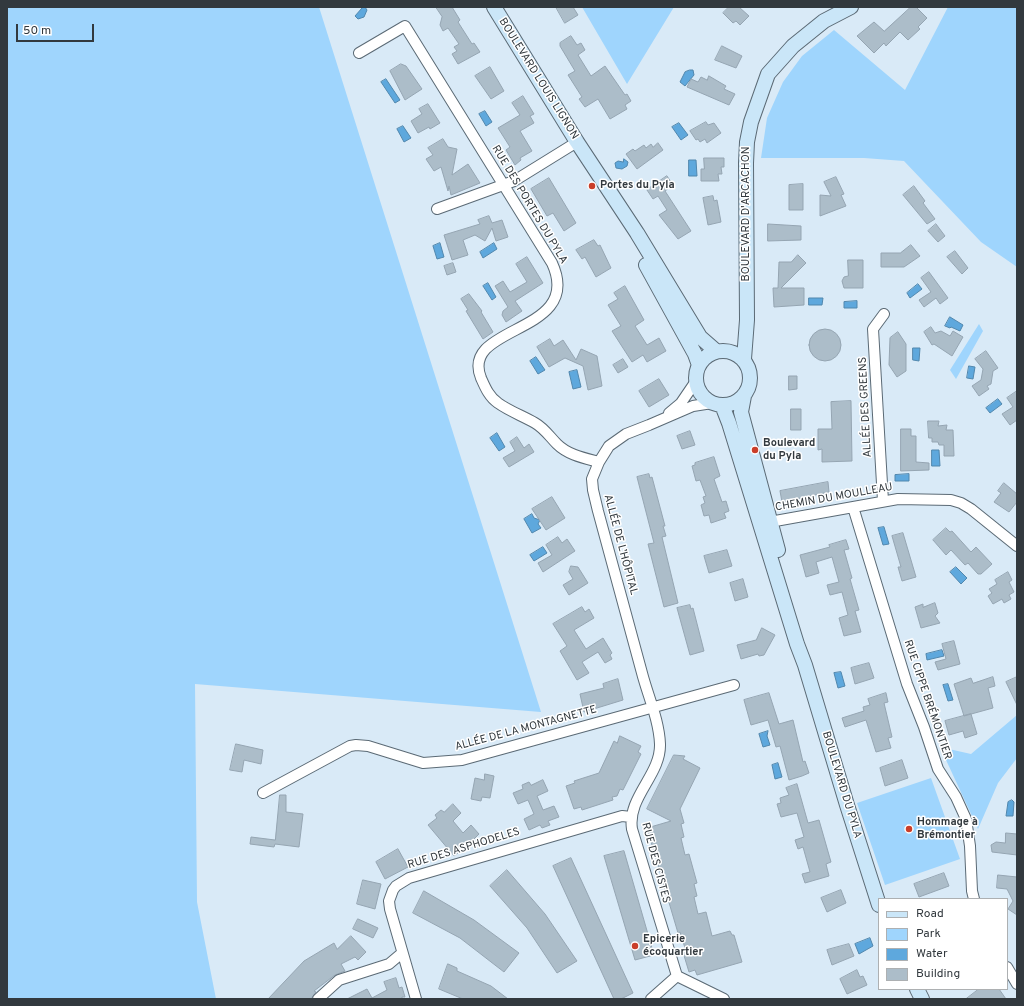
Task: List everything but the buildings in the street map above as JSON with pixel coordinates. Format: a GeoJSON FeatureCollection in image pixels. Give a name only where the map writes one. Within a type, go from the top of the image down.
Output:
{"type":"FeatureCollection","features":[{"type":"Feature","properties":{"kind":"main road","name":"BOULEVARD LOUIS LIGNON"},"geometry":{"type":"LineString","coordinates":[[494,7],[580,147]]}},
{"type":"Feature","properties":{"kind":"main road","name":"BOULEVARD D'ARCACHON"},"geometry":{"type":"LineString","coordinates":[[744,359],[747,320],[748,205],[746,163],[747,142],[751,122],[768,74],[793,46],[812,30],[824,21],[851,7]]}},
{"type":"Feature","properties":{"kind":"main road"},"geometry":{"type":"LineString","coordinates":[[580,147],[637,233],[700,337],[720,351],[738,355],[744,359],[748,366],[750,382],[744,396],[734,403],[717,404],[704,398],[698,390],[696,381],[699,365],[694,351],[580,147]]}},
{"type":"Feature","properties":{"kind":"main road","name":"BOULEVARD D'ARCACHON"},"geometry":{"type":"LineString","coordinates":[[720,351],[739,336],[747,320]]}},
{"type":"Feature","properties":{"kind":"main road"},"geometry":{"type":"LineString","coordinates":[[699,365],[707,356],[720,351]]}},
{"type":"Feature","properties":{"kind":"main road","name":"BOULEVARD DU PYLA"},"geometry":{"type":"LineString","coordinates":[[744,396],[740,412],[764,522]]}},
{"type":"Feature","properties":{"kind":"main road","name":"BOULEVARD DU PYLA"},"geometry":{"type":"LineString","coordinates":[[717,404],[729,423],[764,522],[803,641],[805,665],[846,805],[878,902]]}},
{"type":"Feature","properties":{"kind":"main road"},"geometry":{"type":"LineString","coordinates":[[918,990],[922,999]]}},
{"type":"Feature","properties":{"kind":"street","name":"RUE DES PORTES DU PYLA"},"geometry":{"type":"LineString","coordinates":[[359,52],[405,26],[552,263],[557,276],[556,300],[546,310],[491,343],[483,350],[479,363],[480,376],[489,393],[497,402],[537,424],[567,452],[599,462]]}},
{"type":"Feature","properties":{"kind":"street"},"geometry":{"type":"LineString","coordinates":[[437,209],[504,185],[580,147]]}},
{"type":"Feature","properties":{"kind":"street","name":"ALLÉE DES GREENS"},"geometry":{"type":"LineString","coordinates":[[883,501],[873,329],[884,314]]}},
{"type":"Feature","properties":{"kind":"street","name":"ALLÉE DE L’HÔPITAL"},"geometry":{"type":"LineString","coordinates":[[660,420],[681,403],[696,381]]}},
{"type":"Feature","properties":{"kind":"street","name":"ALLÉE DE L’HÔPITAL"},"geometry":{"type":"LineString","coordinates":[[652,708],[593,490],[592,479],[606,450],[616,440],[693,406],[717,404]]}},
{"type":"Feature","properties":{"kind":"street","name":"CHEMIN DU MOULLEAU"},"geometry":{"type":"LineString","coordinates":[[764,522],[898,499],[940,500],[961,503],[1017,546]]}},
{"type":"Feature","properties":{"kind":"street","name":"RUE CIPPE BRÉMONTIER"},"geometry":{"type":"LineString","coordinates":[[853,507],[907,684],[938,769],[956,797],[966,819],[970,846],[972,891],[974,898]]}},
{"type":"Feature","properties":{"kind":"street","name":"ALLÉE DE LA MONTAGNETTE"},"geometry":{"type":"LineString","coordinates":[[263,793],[350,746],[368,746],[423,763],[462,760],[734,685]]}},
{"type":"Feature","properties":{"kind":"street","name":"RUE DES CISTES"},"geometry":{"type":"LineString","coordinates":[[652,708],[660,744],[658,760],[634,808],[631,817],[632,829],[677,976]]}},
{"type":"Feature","properties":{"kind":"street","name":"RUE DES ASPHODELES"},"geometry":{"type":"LineString","coordinates":[[416,999],[389,905],[393,890],[403,881],[418,875],[622,816],[631,817]]}},
{"type":"Feature","properties":{"kind":"street"},"geometry":{"type":"LineString","coordinates":[[318,999],[339,980],[389,964],[402,953]]}},
{"type":"Feature","properties":{"kind":"street"},"geometry":{"type":"LineString","coordinates":[[1008,969],[1017,984]]}},
{"type":"Feature","properties":{"kind":"street"},"geometry":{"type":"LineString","coordinates":[[651,999],[677,976],[724,999]]}},
{"type":"Feature","properties":{"kind":"green space"},"geometry":{"type":"Polygon","coordinates":[[[7,7],[319,7],[541,712],[195,684],[197,902],[216,999],[7,999],[7,7]]]}},
{"type":"Feature","properties":{"kind":"green space"},"geometry":{"type":"Polygon","coordinates":[[[582,7],[674,7],[627,84],[582,7]]]}},
{"type":"Feature","properties":{"kind":"green space"},"geometry":{"type":"Polygon","coordinates":[[[948,7],[1017,7],[1017,267],[981,242],[904,161],[864,158],[761,158],[767,118],[783,82],[802,56],[834,30],[905,90],[948,7]]]}},
{"type":"Feature","properties":{"kind":"green space"},"geometry":{"type":"Polygon","coordinates":[[[979,324],[983,331],[956,379],[950,370],[979,324]]]}},
{"type":"Feature","properties":{"kind":"green space"},"geometry":{"type":"Polygon","coordinates":[[[1017,715],[1017,758],[998,783],[978,829],[940,747],[971,754],[1017,715]]]}},
{"type":"Feature","properties":{"kind":"green space"},"geometry":{"type":"Polygon","coordinates":[[[931,778],[960,859],[885,885],[857,803],[931,778]]]}},
{"type":"Feature","properties":{"kind":"water"},"geometry":{"type":"Polygon","coordinates":[[[365,7],[367,10],[364,17],[358,19],[355,16],[362,8],[365,7]]]}},
{"type":"Feature","properties":{"kind":"water"},"geometry":{"type":"Polygon","coordinates":[[[693,70],[694,75],[685,86],[680,82],[685,72],[693,70]]]}},
{"type":"Feature","properties":{"kind":"water"},"geometry":{"type":"Polygon","coordinates":[[[386,79],[400,100],[395,103],[381,82],[386,79]]]}},
{"type":"Feature","properties":{"kind":"water"},"geometry":{"type":"Polygon","coordinates":[[[485,111],[492,122],[486,126],[479,114],[485,111]]]}},
{"type":"Feature","properties":{"kind":"water"},"geometry":{"type":"Polygon","coordinates":[[[679,123],[688,135],[681,140],[672,127],[679,123]]]}},
{"type":"Feature","properties":{"kind":"water"},"geometry":{"type":"Polygon","coordinates":[[[403,126],[411,138],[404,142],[397,129],[403,126]]]}},
{"type":"Feature","properties":{"kind":"water"},"geometry":{"type":"Polygon","coordinates":[[[624,159],[628,162],[627,166],[622,169],[616,168],[615,163],[618,161],[623,162],[624,159]]]}},
{"type":"Feature","properties":{"kind":"water"},"geometry":{"type":"Polygon","coordinates":[[[689,160],[696,160],[697,176],[689,176],[689,160]]]}},
{"type":"Feature","properties":{"kind":"water"},"geometry":{"type":"Polygon","coordinates":[[[440,243],[444,257],[437,259],[433,246],[440,243]]]}},
{"type":"Feature","properties":{"kind":"water"},"geometry":{"type":"Polygon","coordinates":[[[494,243],[497,249],[483,258],[480,252],[494,243]]]}},
{"type":"Feature","properties":{"kind":"water"},"geometry":{"type":"Polygon","coordinates":[[[488,283],[496,297],[492,300],[483,286],[488,283]]]}},
{"type":"Feature","properties":{"kind":"water"},"geometry":{"type":"Polygon","coordinates":[[[918,284],[922,289],[910,298],[907,293],[918,284]]]}},
{"type":"Feature","properties":{"kind":"water"},"geometry":{"type":"Polygon","coordinates":[[[809,298],[823,298],[822,305],[809,305],[809,298]]]}},
{"type":"Feature","properties":{"kind":"water"},"geometry":{"type":"Polygon","coordinates":[[[857,301],[857,308],[844,308],[844,302],[857,301]]]}},
{"type":"Feature","properties":{"kind":"water"},"geometry":{"type":"Polygon","coordinates":[[[950,317],[963,325],[960,331],[945,326],[950,317]]]}},
{"type":"Feature","properties":{"kind":"water"},"geometry":{"type":"Polygon","coordinates":[[[913,348],[920,348],[919,361],[913,360],[913,348]]]}},
{"type":"Feature","properties":{"kind":"water"},"geometry":{"type":"Polygon","coordinates":[[[536,357],[545,370],[538,374],[530,361],[536,357]]]}},
{"type":"Feature","properties":{"kind":"water"},"geometry":{"type":"Polygon","coordinates":[[[969,366],[975,367],[973,379],[967,378],[969,366]]]}},
{"type":"Feature","properties":{"kind":"water"},"geometry":{"type":"Polygon","coordinates":[[[577,370],[581,387],[573,389],[569,372],[577,370]]]}},
{"type":"Feature","properties":{"kind":"water"},"geometry":{"type":"Polygon","coordinates":[[[998,399],[1002,404],[990,413],[986,408],[998,399]]]}},
{"type":"Feature","properties":{"kind":"water"},"geometry":{"type":"Polygon","coordinates":[[[497,433],[505,447],[499,451],[490,438],[497,433]]]}},
{"type":"Feature","properties":{"kind":"water"},"geometry":{"type":"Polygon","coordinates":[[[932,450],[939,450],[940,466],[932,466],[932,450]]]}},
{"type":"Feature","properties":{"kind":"water"},"geometry":{"type":"Polygon","coordinates":[[[909,474],[909,481],[895,481],[895,475],[909,474]]]}},
{"type":"Feature","properties":{"kind":"water"},"geometry":{"type":"Polygon","coordinates":[[[532,514],[534,518],[540,520],[538,524],[541,528],[532,533],[524,519],[532,514]]]}},
{"type":"Feature","properties":{"kind":"water"},"geometry":{"type":"Polygon","coordinates":[[[884,527],[889,544],[883,545],[878,528],[884,527]]]}},
{"type":"Feature","properties":{"kind":"water"},"geometry":{"type":"Polygon","coordinates":[[[543,547],[547,553],[534,561],[530,555],[543,547]]]}},
{"type":"Feature","properties":{"kind":"water"},"geometry":{"type":"Polygon","coordinates":[[[956,567],[967,578],[961,584],[950,572],[956,567]]]}},
{"type":"Feature","properties":{"kind":"water"},"geometry":{"type":"Polygon","coordinates":[[[942,650],[944,656],[927,660],[926,654],[942,650]]]}},
{"type":"Feature","properties":{"kind":"water"},"geometry":{"type":"Polygon","coordinates":[[[841,672],[845,686],[838,688],[834,673],[841,672]]]}},
{"type":"Feature","properties":{"kind":"water"},"geometry":{"type":"Polygon","coordinates":[[[948,684],[953,700],[948,701],[943,685],[948,684]]]}},
{"type":"Feature","properties":{"kind":"water"},"geometry":{"type":"Polygon","coordinates":[[[768,731],[767,736],[770,745],[763,747],[759,734],[768,731]]]}},
{"type":"Feature","properties":{"kind":"water"},"geometry":{"type":"Polygon","coordinates":[[[778,763],[782,777],[775,779],[772,765],[778,763]]]}},
{"type":"Feature","properties":{"kind":"water"},"geometry":{"type":"Polygon","coordinates":[[[1012,800],[1014,802],[1013,816],[1006,816],[1008,802],[1012,800]]]}},
{"type":"Feature","properties":{"kind":"water"},"geometry":{"type":"Polygon","coordinates":[[[870,938],[873,946],[859,954],[855,944],[870,938]]]}},
{"type":"Feature","properties":{"kind":"place","name":"Portes du Pyla"},"geometry":{"type":"Point","coordinates":[592,186]}},
{"type":"Feature","properties":{"kind":"place","name":"Boulevard du Pyla"},"geometry":{"type":"Point","coordinates":[755,450]}},
{"type":"Feature","properties":{"kind":"place","name":"Hommage à Brémontier"},"geometry":{"type":"Point","coordinates":[909,829]}},
{"type":"Feature","properties":{"kind":"place","name":"Epicerie écoquartier"},"geometry":{"type":"Point","coordinates":[635,946]}}]}
